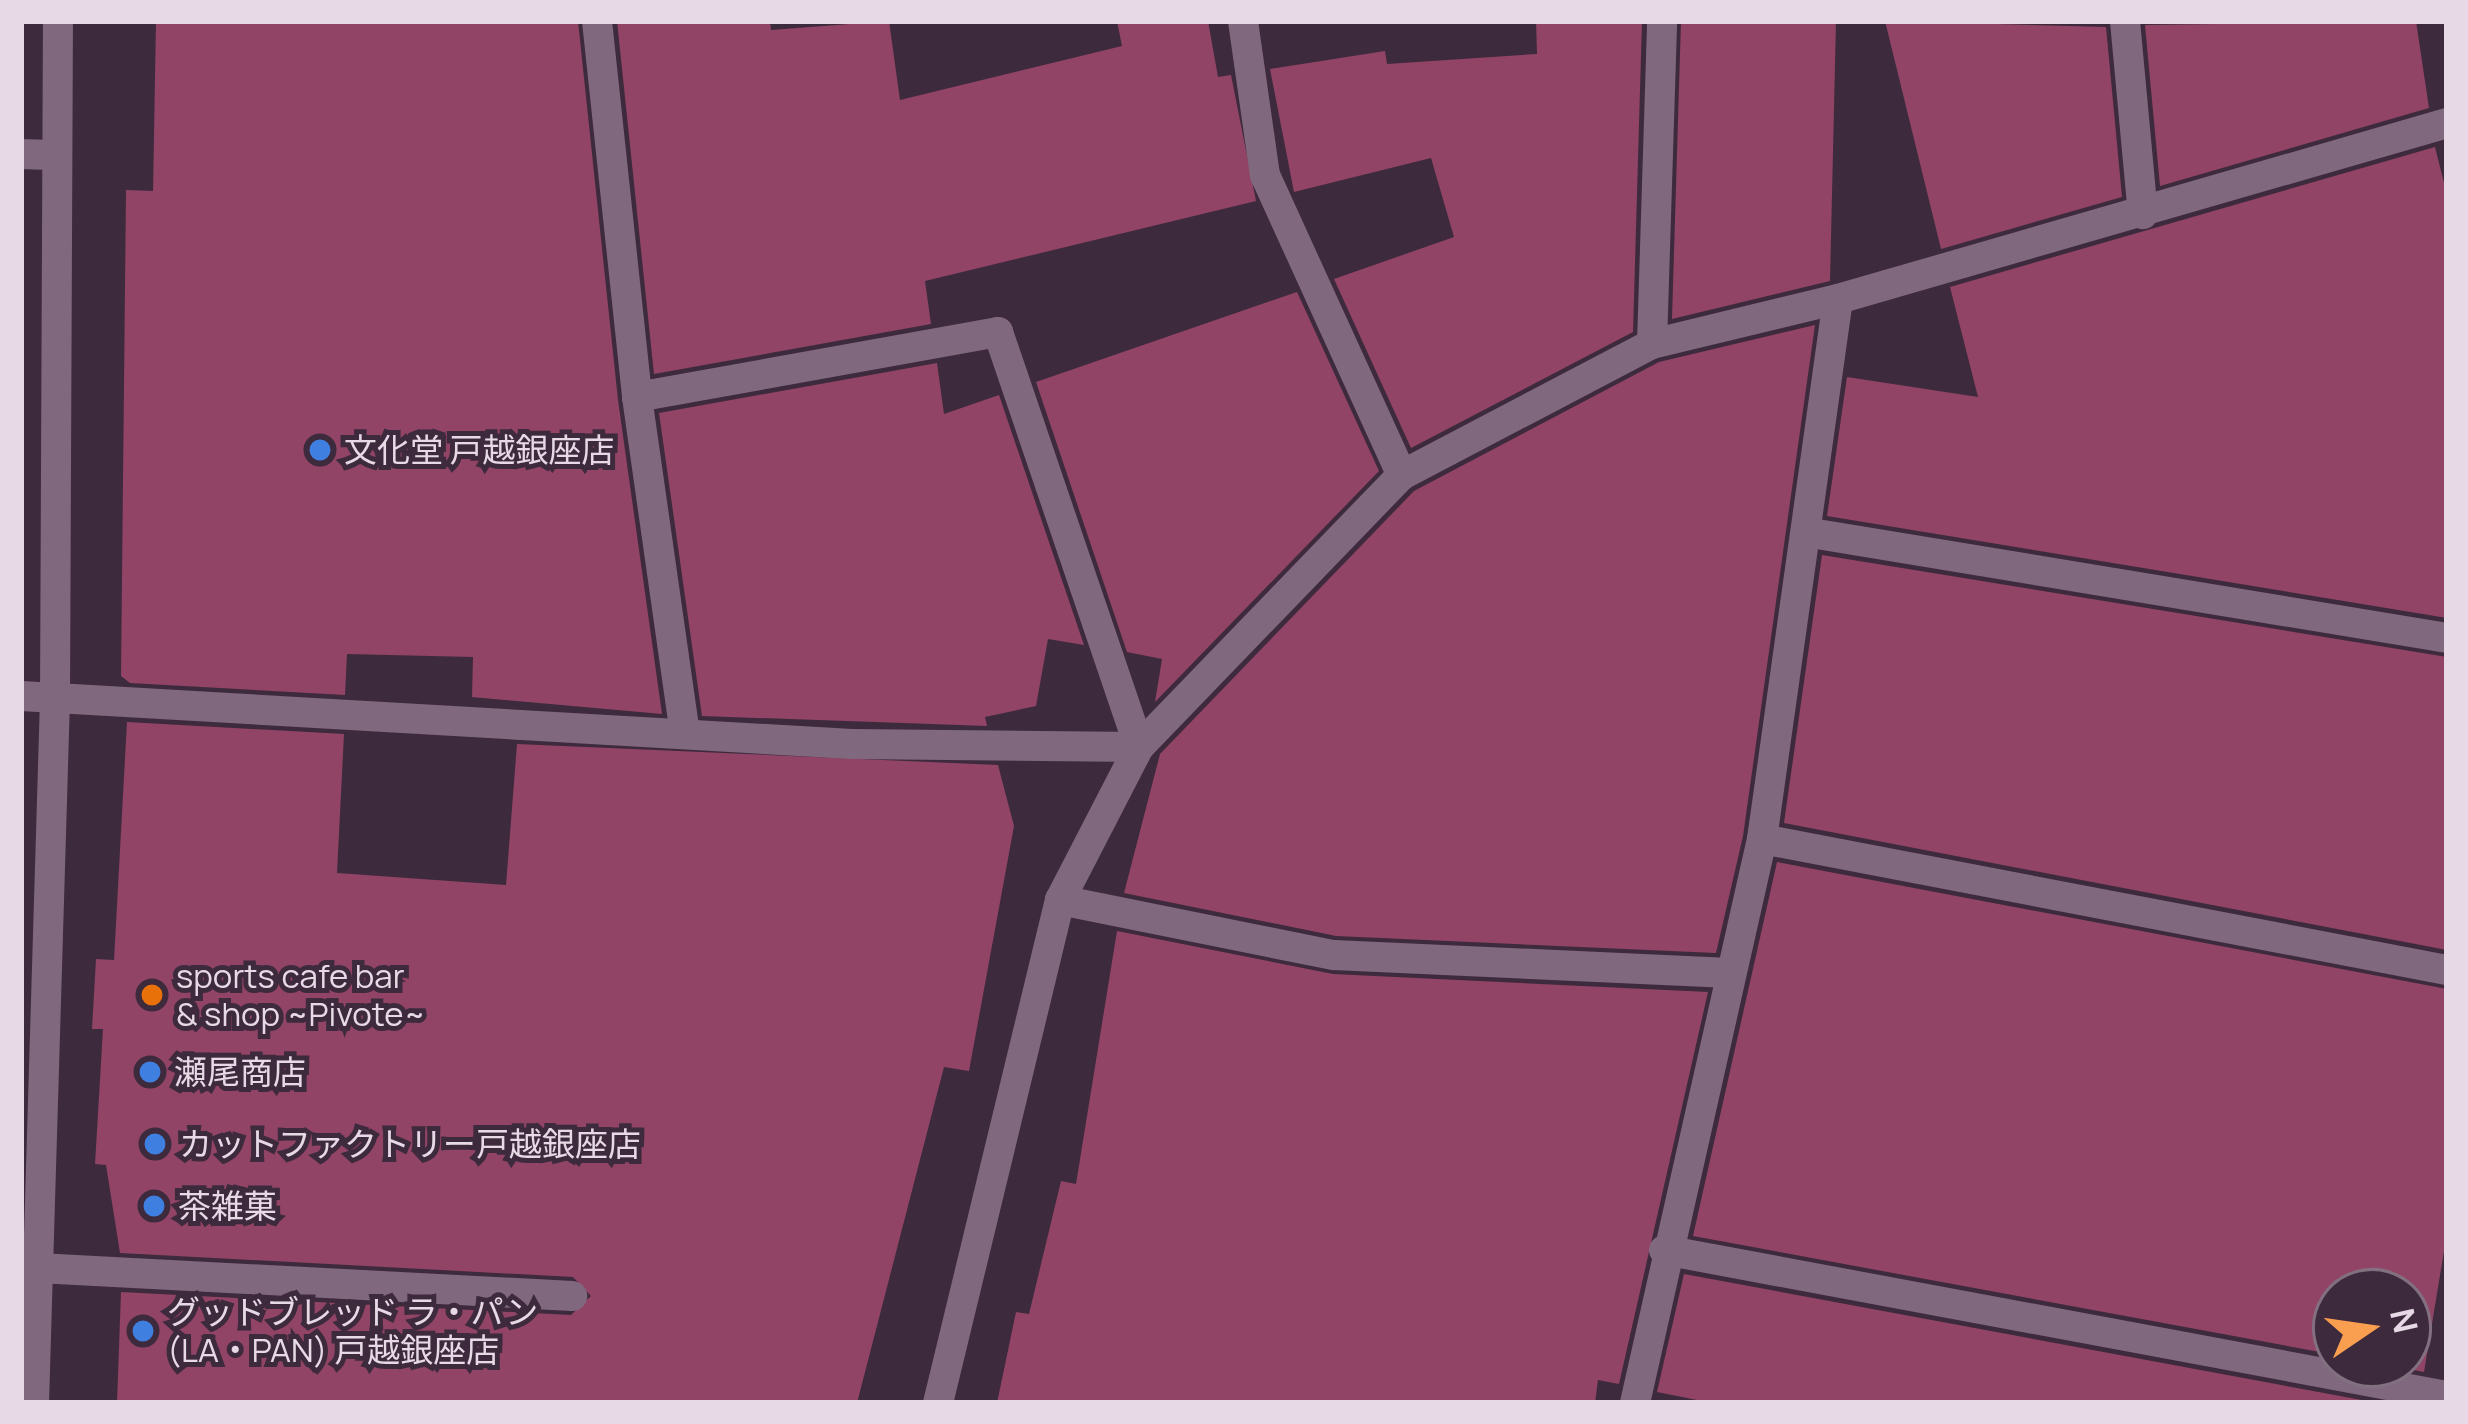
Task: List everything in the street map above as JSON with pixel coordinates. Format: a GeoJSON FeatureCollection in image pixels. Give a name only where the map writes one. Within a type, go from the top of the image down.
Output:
{"type":"FeatureCollection","features":[{"type":"Feature","properties":{"kind":"street"},"geometry":{"type":"LineString","coordinates":[[34,1403],[55,698],[58,21]]}},
{"type":"Feature","properties":{"kind":"street"},"geometry":{"type":"LineString","coordinates":[[597,21],[637,397],[685,734]]}},
{"type":"Feature","properties":{"kind":"street"},"geometry":{"type":"LineString","coordinates":[[1243,21],[1265,176],[1402,475]]}},
{"type":"Feature","properties":{"kind":"street"},"geometry":{"type":"LineString","coordinates":[[1652,344],[1662,21]]}},
{"type":"Feature","properties":{"kind":"street"},"geometry":{"type":"LineString","coordinates":[[2126,21],[2143,214]]}},
{"type":"Feature","properties":{"kind":"street"},"geometry":{"type":"LineString","coordinates":[[938,1403],[1060,900],[1139,747],[1402,475],[1652,344],[1838,299],[2447,123]]}},
{"type":"Feature","properties":{"kind":"street"},"geometry":{"type":"LineString","coordinates":[[21,154],[57,155]]}},
{"type":"Feature","properties":{"kind":"street"},"geometry":{"type":"LineString","coordinates":[[1635,1403],[1664,1250],[1762,839],[1811,533],[1838,299]]}},
{"type":"Feature","properties":{"kind":"street"},"geometry":{"type":"LineString","coordinates":[[637,397],[998,332],[1139,747]]}},
{"type":"Feature","properties":{"kind":"street"},"geometry":{"type":"LineString","coordinates":[[1811,533],[2447,638]]}},
{"type":"Feature","properties":{"kind":"street"},"geometry":{"type":"LineString","coordinates":[[21,696],[685,734],[1139,747]]}},
{"type":"Feature","properties":{"kind":"street"},"geometry":{"type":"LineString","coordinates":[[1762,839],[2447,970]]}},
{"type":"Feature","properties":{"kind":"street"},"geometry":{"type":"LineString","coordinates":[[1060,900],[1334,955],[1730,973]]}},
{"type":"Feature","properties":{"kind":"street"},"geometry":{"type":"LineString","coordinates":[[1664,1250],[2447,1396]]}},
{"type":"Feature","properties":{"kind":"street"},"geometry":{"type":"LineString","coordinates":[[38,1268],[572,1296]]}},
{"type":"Feature","properties":{"kind":"building"},"geometry":{"type":"Polygon","coordinates":[[[156,21],[578,21],[618,400],[662,714],[472,697],[473,657],[347,654],[345,695],[130,683],[121,676],[126,190],[153,191],[156,21]]]}},
{"type":"Feature","properties":{"kind":"building"},"geometry":{"type":"Polygon","coordinates":[[[617,21],[770,21],[771,30],[889,21],[900,100],[1122,46],[1117,21],[1208,21],[1218,77],[1231,75],[1256,201],[925,281],[931,324],[654,374],[617,21]]]}},
{"type":"Feature","properties":{"kind":"building"},"geometry":{"type":"Polygon","coordinates":[[[1536,21],[1642,21],[1633,332],[1411,448],[1334,279],[1454,237],[1431,158],[1294,192],[1270,69],[1385,51],[1387,64],[1537,54],[1536,21]]]}},
{"type":"Feature","properties":{"kind":"building"},"geometry":{"type":"Polygon","coordinates":[[[1681,21],[1836,21],[1830,281],[1672,319],[1681,21]]]}},
{"type":"Feature","properties":{"kind":"building"},"geometry":{"type":"Polygon","coordinates":[[[1885,21],[2106,27],[2122,197],[1941,249],[1885,21]]]}},
{"type":"Feature","properties":{"kind":"building"},"geometry":{"type":"Polygon","coordinates":[[[2416,21],[2429,108],[2160,186],[2145,25],[2416,21]]]}},
{"type":"Feature","properties":{"kind":"building"},"geometry":{"type":"Polygon","coordinates":[[[2435,147],[2447,195],[2447,618],[1827,516],[1847,377],[1978,397],[1950,287],[2435,147]]]}},
{"type":"Feature","properties":{"kind":"building"},"geometry":{"type":"Polygon","coordinates":[[[1297,292],[1379,471],[1155,702],[1162,659],[1127,652],[1036,382],[1297,292]]]}},
{"type":"Feature","properties":{"kind":"building"},"geometry":{"type":"Polygon","coordinates":[[[1815,325],[1743,836],[1716,953],[1336,936],[1124,893],[1160,754],[1414,491],[1659,362],[1815,325]]]}},
{"type":"Feature","properties":{"kind":"building"},"geometry":{"type":"Polygon","coordinates":[[[937,363],[944,414],[999,395],[1084,645],[1048,639],[1036,706],[985,717],[987,726],[702,716],[659,413],[937,363]]]}},
{"type":"Feature","properties":{"kind":"building"},"geometry":{"type":"Polygon","coordinates":[[[1822,555],[2447,657],[2447,950],[1784,823],[1822,555]]]}},
{"type":"Feature","properties":{"kind":"building"},"geometry":{"type":"Polygon","coordinates":[[[127,722],[344,734],[337,873],[506,885],[517,744],[998,765],[1014,826],[969,1071],[944,1067],[857,1403],[117,1403],[121,1292],[571,1315],[591,1296],[573,1277],[120,1253],[106,1165],[95,1164],[103,1029],[92,1029],[96,959],[114,960],[127,722]]]}},
{"type":"Feature","properties":{"kind":"building"},"geometry":{"type":"Polygon","coordinates":[[[1777,862],[2447,989],[2447,1233],[2432,1324],[2432,1268],[2312,1268],[2312,1351],[1693,1236],[1777,862]]]}},
{"type":"Feature","properties":{"kind":"building"},"geometry":{"type":"Polygon","coordinates":[[[1117,931],[1333,974],[1708,992],[1619,1384],[1598,1380],[1595,1403],[997,1403],[1016,1312],[1029,1314],[1061,1181],[1076,1184],[1117,931]]]}},
{"type":"Feature","properties":{"kind":"building"},"geometry":{"type":"Polygon","coordinates":[[[1684,1274],[2378,1403],[1712,1403],[1657,1392],[1684,1274]]]}},
{"type":"Feature","properties":{"kind":"place","name":"文化堂 戸越銀座店"},"geometry":{"type":"Point","coordinates":[320,450]}},
{"type":"Feature","properties":{"kind":"place","name":"sports cafe bar & shop ~Pivote~"},"geometry":{"type":"Point","coordinates":[152,995]}},
{"type":"Feature","properties":{"kind":"place","name":"瀬尾商店"},"geometry":{"type":"Point","coordinates":[150,1072]}},
{"type":"Feature","properties":{"kind":"place","name":"カットファクトリー戸越銀座店"},"geometry":{"type":"Point","coordinates":[155,1144]}},
{"type":"Feature","properties":{"kind":"place","name":"茶雑菓"},"geometry":{"type":"Point","coordinates":[154,1206]}},
{"type":"Feature","properties":{"kind":"place","name":"グッドブレッド ラ・パン (LA・PAN) 戸越銀座店"},"geometry":{"type":"Point","coordinates":[143,1331]}}]}
